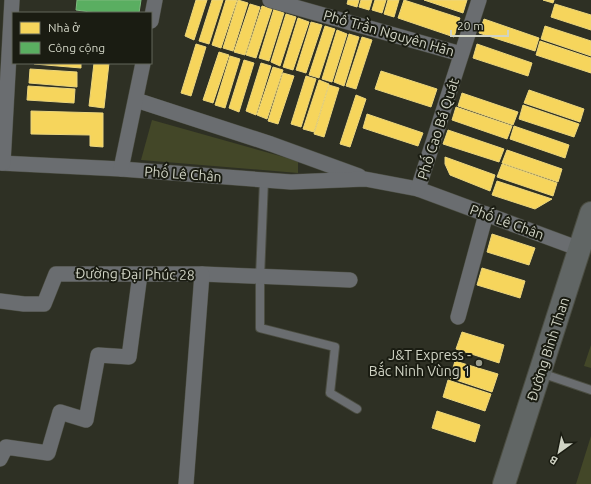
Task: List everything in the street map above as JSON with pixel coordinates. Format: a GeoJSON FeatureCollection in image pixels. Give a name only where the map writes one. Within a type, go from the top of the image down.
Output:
{"type":"FeatureCollection","features":[{"type":"Feature","properties":{"kind":"street"},"geometry":{"type":"LineString","coordinates":[[1,163],[8,32],[12,0]]}},
{"type":"Feature","properties":{"kind":"street"},"geometry":{"type":"LineString","coordinates":[[152,16],[155,0]]}},
{"type":"Feature","properties":{"kind":"street","name":"Phố Trần Nguyên Hãn"},"geometry":{"type":"LineString","coordinates":[[270,0],[462,54]]}},
{"type":"Feature","properties":{"kind":"street","name":"Phố Cao Bá Quát"},"geometry":{"type":"LineString","coordinates":[[418,189],[479,0]]}},
{"type":"Feature","properties":{"kind":"street"},"geometry":{"type":"LineString","coordinates":[[121,169],[143,64]]}},
{"type":"Feature","properties":{"kind":"street","name":"Phố Lê Chân"},"geometry":{"type":"LineString","coordinates":[[136,100],[271,144],[365,179],[418,189],[580,248]]}},
{"type":"Feature","properties":{"kind":"street","name":"Phố Lê Chân"},"geometry":{"type":"LineString","coordinates":[[1,163],[121,169],[291,182],[365,179]]}},
{"type":"Feature","properties":{"kind":"street","name":"Đường Bình Than"},"geometry":{"type":"LineString","coordinates":[[504,484],[591,213]]}},
{"type":"Feature","properties":{"kind":"street"},"geometry":{"type":"LineString","coordinates":[[458,318],[486,214]]}},
{"type":"Feature","properties":{"kind":"street","name":"Đường Đại Phúc 28"},"geometry":{"type":"LineString","coordinates":[[0,301],[24,304],[44,304],[56,274],[202,274],[186,484]]}},
{"type":"Feature","properties":{"kind":"street"},"geometry":{"type":"LineString","coordinates":[[0,459],[6,447],[48,453],[60,412],[86,420],[98,355],[129,357],[140,274]]}},
{"type":"Feature","properties":{"kind":"street"},"geometry":{"type":"LineString","coordinates":[[202,274],[350,280]]}},
{"type":"Feature","properties":{"kind":"lane"},"geometry":{"type":"LineString","coordinates":[[264,180],[260,277],[260,328],[335,347],[330,393],[357,409]]}},
{"type":"Feature","properties":{"kind":"lane"},"geometry":{"type":"LineString","coordinates":[[540,372],[591,390]]}},
{"type":"Feature","properties":{"kind":"green space"},"geometry":{"type":"Polygon","coordinates":[[[152,120],[298,161],[298,173],[141,160],[152,120]]]}},
{"type":"Feature","properties":{"kind":"green space"},"geometry":{"type":"Polygon","coordinates":[[[591,345],[591,368],[584,366],[591,345]]]}},
{"type":"Feature","properties":{"kind":"green space"},"geometry":{"type":"Polygon","coordinates":[[[591,436],[591,484],[576,484],[591,436]]]}},
{"type":"Feature","properties":{"kind":"building: Nhà ở"},"geometry":{"type":"Polygon","coordinates":[[[196,0],[207,0],[194,40],[185,36],[196,0]]]}},
{"type":"Feature","properties":{"kind":"building: Nhà ở"},"geometry":{"type":"Polygon","coordinates":[[[212,0],[223,0],[209,44],[199,41],[212,0]]]}},
{"type":"Feature","properties":{"kind":"building: Nhà ở"},"geometry":{"type":"Polygon","coordinates":[[[226,0],[237,0],[221,48],[212,45],[226,0]]]}},
{"type":"Feature","properties":{"kind":"building: Nhà ở"},"geometry":{"type":"Polygon","coordinates":[[[238,0],[248,3],[233,51],[223,48],[238,0]]]}},
{"type":"Feature","properties":{"kind":"building: Nhà ở"},"geometry":{"type":"Polygon","coordinates":[[[348,0],[359,0],[357,7],[347,4],[348,0]]]}},
{"type":"Feature","properties":{"kind":"building: Nhà ở"},"geometry":{"type":"Polygon","coordinates":[[[361,0],[372,0],[369,10],[359,7],[361,0]]]}},
{"type":"Feature","properties":{"kind":"building: Nhà ở"},"geometry":{"type":"Polygon","coordinates":[[[375,0],[386,0],[382,13],[372,10],[375,0]]]}},
{"type":"Feature","properties":{"kind":"building: Nhà ở"},"geometry":{"type":"Polygon","coordinates":[[[388,0],[399,0],[394,17],[384,14],[388,0]]]}},
{"type":"Feature","properties":{"kind":"building: Nhà ở"},"geometry":{"type":"Polygon","coordinates":[[[404,0],[460,18],[454,37],[398,18],[404,0]]]}},
{"type":"Feature","properties":{"kind":"building: Nhà ở"},"geometry":{"type":"Polygon","coordinates":[[[424,0],[467,0],[463,13],[424,0]]]}},
{"type":"Feature","properties":{"kind":"building: Nhà ở"},"geometry":{"type":"Polygon","coordinates":[[[543,0],[554,0],[553,3],[543,0]]]}},
{"type":"Feature","properties":{"kind":"building: Nhà ở"},"geometry":{"type":"Polygon","coordinates":[[[250,4],[260,7],[245,55],[234,52],[250,4]]]}},
{"type":"Feature","properties":{"kind":"building: Nhà ở"},"geometry":{"type":"Polygon","coordinates":[[[555,4],[591,15],[591,30],[551,17],[555,4]]]}},
{"type":"Feature","properties":{"kind":"building: Nhà ở"},"geometry":{"type":"Polygon","coordinates":[[[262,6],[272,9],[256,58],[246,55],[262,6]]]}},
{"type":"Feature","properties":{"kind":"building: Nhà ở"},"geometry":{"type":"Polygon","coordinates":[[[274,9],[284,13],[269,61],[259,58],[274,9]]]}},
{"type":"Feature","properties":{"kind":"building: Nhà ở"},"geometry":{"type":"Polygon","coordinates":[[[286,14],[296,17],[280,66],[271,62],[286,14]]]}},
{"type":"Feature","properties":{"kind":"building: Nhà ở"},"geometry":{"type":"Polygon","coordinates":[[[298,18],[309,22],[293,70],[283,67],[298,18]]]}},
{"type":"Feature","properties":{"kind":"building: Nhà ở"},"geometry":{"type":"Polygon","coordinates":[[[484,19],[539,38],[535,51],[479,33],[484,19]]]}},
{"type":"Feature","properties":{"kind":"building: Nhà ở"},"geometry":{"type":"Polygon","coordinates":[[[311,22],[322,25],[306,73],[296,70],[311,22]]]}},
{"type":"Feature","properties":{"kind":"building: Nhà ở"},"geometry":{"type":"Polygon","coordinates":[[[325,26],[335,29],[319,78],[309,75],[325,26]]]}},
{"type":"Feature","properties":{"kind":"building: Nhà ở"},"geometry":{"type":"Polygon","coordinates":[[[545,26],[591,41],[591,56],[541,39],[545,26]]]}},
{"type":"Feature","properties":{"kind":"building: Nhà ở"},"geometry":{"type":"Polygon","coordinates":[[[337,30],[347,34],[332,82],[322,79],[337,30]]]}},
{"type":"Feature","properties":{"kind":"building: Nhà ở"},"geometry":{"type":"Polygon","coordinates":[[[349,34],[359,37],[344,86],[334,82],[349,34]]]}},
{"type":"Feature","properties":{"kind":"building: Nhà ở"},"geometry":{"type":"Polygon","coordinates":[[[362,37],[372,40],[356,89],[346,86],[362,37]]]}},
{"type":"Feature","properties":{"kind":"building: Nhà ở"},"geometry":{"type":"Polygon","coordinates":[[[540,41],[591,58],[591,73],[536,55],[540,41]]]}},
{"type":"Feature","properties":{"kind":"building: Nhà ở"},"geometry":{"type":"Polygon","coordinates":[[[196,44],[206,47],[191,96],[181,93],[196,44]]]}},
{"type":"Feature","properties":{"kind":"building: Nhà ở"},"geometry":{"type":"Polygon","coordinates":[[[477,44],[532,63],[528,76],[473,58],[477,44]]]}},
{"type":"Feature","properties":{"kind":"building: Nhà ở"},"geometry":{"type":"Polygon","coordinates":[[[219,52],[229,55],[213,103],[203,100],[219,52]]]}},
{"type":"Feature","properties":{"kind":"building: Nhà ở"},"geometry":{"type":"Polygon","coordinates":[[[230,56],[240,59],[225,108],[215,105],[230,56]]]}},
{"type":"Feature","properties":{"kind":"building: Nhà ở"},"geometry":{"type":"Polygon","coordinates":[[[244,60],[254,63],[239,112],[229,108],[244,60]]]}},
{"type":"Feature","properties":{"kind":"building: Nhà ở"},"geometry":{"type":"Polygon","coordinates":[[[261,63],[271,66],[256,115],[246,111],[261,63]]]}},
{"type":"Feature","properties":{"kind":"building: Nhà ở"},"geometry":{"type":"Polygon","coordinates":[[[34,64],[81,64],[81,68],[34,64]]]}},
{"type":"Feature","properties":{"kind":"building: Nhà ở"},"geometry":{"type":"Polygon","coordinates":[[[94,64],[109,64],[104,108],[89,106],[94,64]]]}},
{"type":"Feature","properties":{"kind":"building: Nhà ở"},"geometry":{"type":"Polygon","coordinates":[[[273,67],[283,70],[267,119],[257,115],[273,67]]]}},
{"type":"Feature","properties":{"kind":"building: Nhà ở"},"geometry":{"type":"Polygon","coordinates":[[[30,69],[77,72],[77,87],[29,83],[30,69]]]}},
{"type":"Feature","properties":{"kind":"building: Nhà ở"},"geometry":{"type":"Polygon","coordinates":[[[381,71],[437,89],[431,107],[375,89],[381,71]]]}},
{"type":"Feature","properties":{"kind":"building: Nhà ở"},"geometry":{"type":"Polygon","coordinates":[[[283,73],[294,76],[278,124],[268,121],[283,73]]]}},
{"type":"Feature","properties":{"kind":"building: Nhà ở"},"geometry":{"type":"Polygon","coordinates":[[[306,76],[316,79],[301,127],[291,124],[306,76]]]}},
{"type":"Feature","properties":{"kind":"building: Nhà ở"},"geometry":{"type":"Polygon","coordinates":[[[319,80],[329,84],[314,132],[303,129],[319,80]]]}},
{"type":"Feature","properties":{"kind":"building: Nhà ở"},"geometry":{"type":"Polygon","coordinates":[[[329,85],[339,88],[324,137],[314,134],[329,85]]]}},
{"type":"Feature","properties":{"kind":"building: Nhà ở"},"geometry":{"type":"Polygon","coordinates":[[[28,86],[75,89],[74,103],[27,100],[28,86]]]}},
{"type":"Feature","properties":{"kind":"building: Nhà ở"},"geometry":{"type":"Polygon","coordinates":[[[529,90],[584,109],[580,122],[524,103],[529,90]]]}},
{"type":"Feature","properties":{"kind":"building: Nhà ở"},"geometry":{"type":"Polygon","coordinates":[[[462,93],[518,112],[513,125],[458,106],[462,93]]]}},
{"type":"Feature","properties":{"kind":"building: Nhà ở"},"geometry":{"type":"Polygon","coordinates":[[[356,95],[366,99],[350,147],[340,144],[356,95]]]}},
{"type":"Feature","properties":{"kind":"building: Nhà ở"},"geometry":{"type":"Polygon","coordinates":[[[523,105],[579,124],[574,137],[519,119],[523,105]]]}},
{"type":"Feature","properties":{"kind":"building: Nhà ở"},"geometry":{"type":"Polygon","coordinates":[[[456,107],[512,126],[507,139],[452,120],[456,107]]]}},
{"type":"Feature","properties":{"kind":"building: Nhà ở"},"geometry":{"type":"Polygon","coordinates":[[[31,111],[103,113],[103,147],[90,146],[90,135],[31,134],[31,111]]]}},
{"type":"Feature","properties":{"kind":"building: Nhà ở"},"geometry":{"type":"Polygon","coordinates":[[[367,114],[423,133],[418,146],[363,128],[367,114]]]}},
{"type":"Feature","properties":{"kind":"building: Nhà ở"},"geometry":{"type":"Polygon","coordinates":[[[514,126],[569,145],[565,158],[510,139],[514,126]]]}},
{"type":"Feature","properties":{"kind":"building: Nhà ở"},"geometry":{"type":"Polygon","coordinates":[[[448,130],[504,149],[499,162],[443,144],[448,130]]]}},
{"type":"Feature","properties":{"kind":"building: Nhà ở"},"geometry":{"type":"Polygon","coordinates":[[[507,150],[562,169],[558,182],[502,163],[507,150]]]}},
{"type":"Feature","properties":{"kind":"building: Nhà ở"},"geometry":{"type":"Polygon","coordinates":[[[445,157],[495,175],[490,191],[450,175],[445,164],[445,157]]]}},
{"type":"Feature","properties":{"kind":"building: Nhà ở"},"geometry":{"type":"Polygon","coordinates":[[[502,164],[557,183],[553,196],[497,177],[502,164]]]}},
{"type":"Feature","properties":{"kind":"building: Nhà ở"},"geometry":{"type":"Polygon","coordinates":[[[497,181],[552,199],[535,209],[492,195],[497,181]]]}},
{"type":"Feature","properties":{"kind":"building: Nhà ở"},"geometry":{"type":"Polygon","coordinates":[[[492,234],[535,248],[529,265],[487,252],[492,234]]]}},
{"type":"Feature","properties":{"kind":"building: Nhà ở"},"geometry":{"type":"Polygon","coordinates":[[[482,268],[525,281],[520,298],[477,285],[482,268]]]}},
{"type":"Feature","properties":{"kind":"building: Nhà ở"},"geometry":{"type":"Polygon","coordinates":[[[462,332],[504,345],[499,363],[456,349],[462,332]]]}},
{"type":"Feature","properties":{"kind":"building: Nhà ở"},"geometry":{"type":"Polygon","coordinates":[[[455,361],[498,374],[492,392],[450,378],[455,361]]]}},
{"type":"Feature","properties":{"kind":"building: Nhà ở"},"geometry":{"type":"Polygon","coordinates":[[[448,380],[491,394],[485,411],[443,397],[448,380]]]}},
{"type":"Feature","properties":{"kind":"building: Nhà ở"},"geometry":{"type":"Polygon","coordinates":[[[437,411],[480,425],[475,442],[432,428],[437,411]]]}},
{"type":"Feature","properties":{"kind":"building: Công cộng"},"geometry":{"type":"Polygon","coordinates":[[[77,0],[141,0],[139,12],[90,12],[76,10],[77,0]]]}},
{"type":"Feature","properties":{"kind":"place","name":"J&T Express - Bắc Ninh Vùng 1"},"geometry":{"type":"Point","coordinates":[479,363]}}]}
